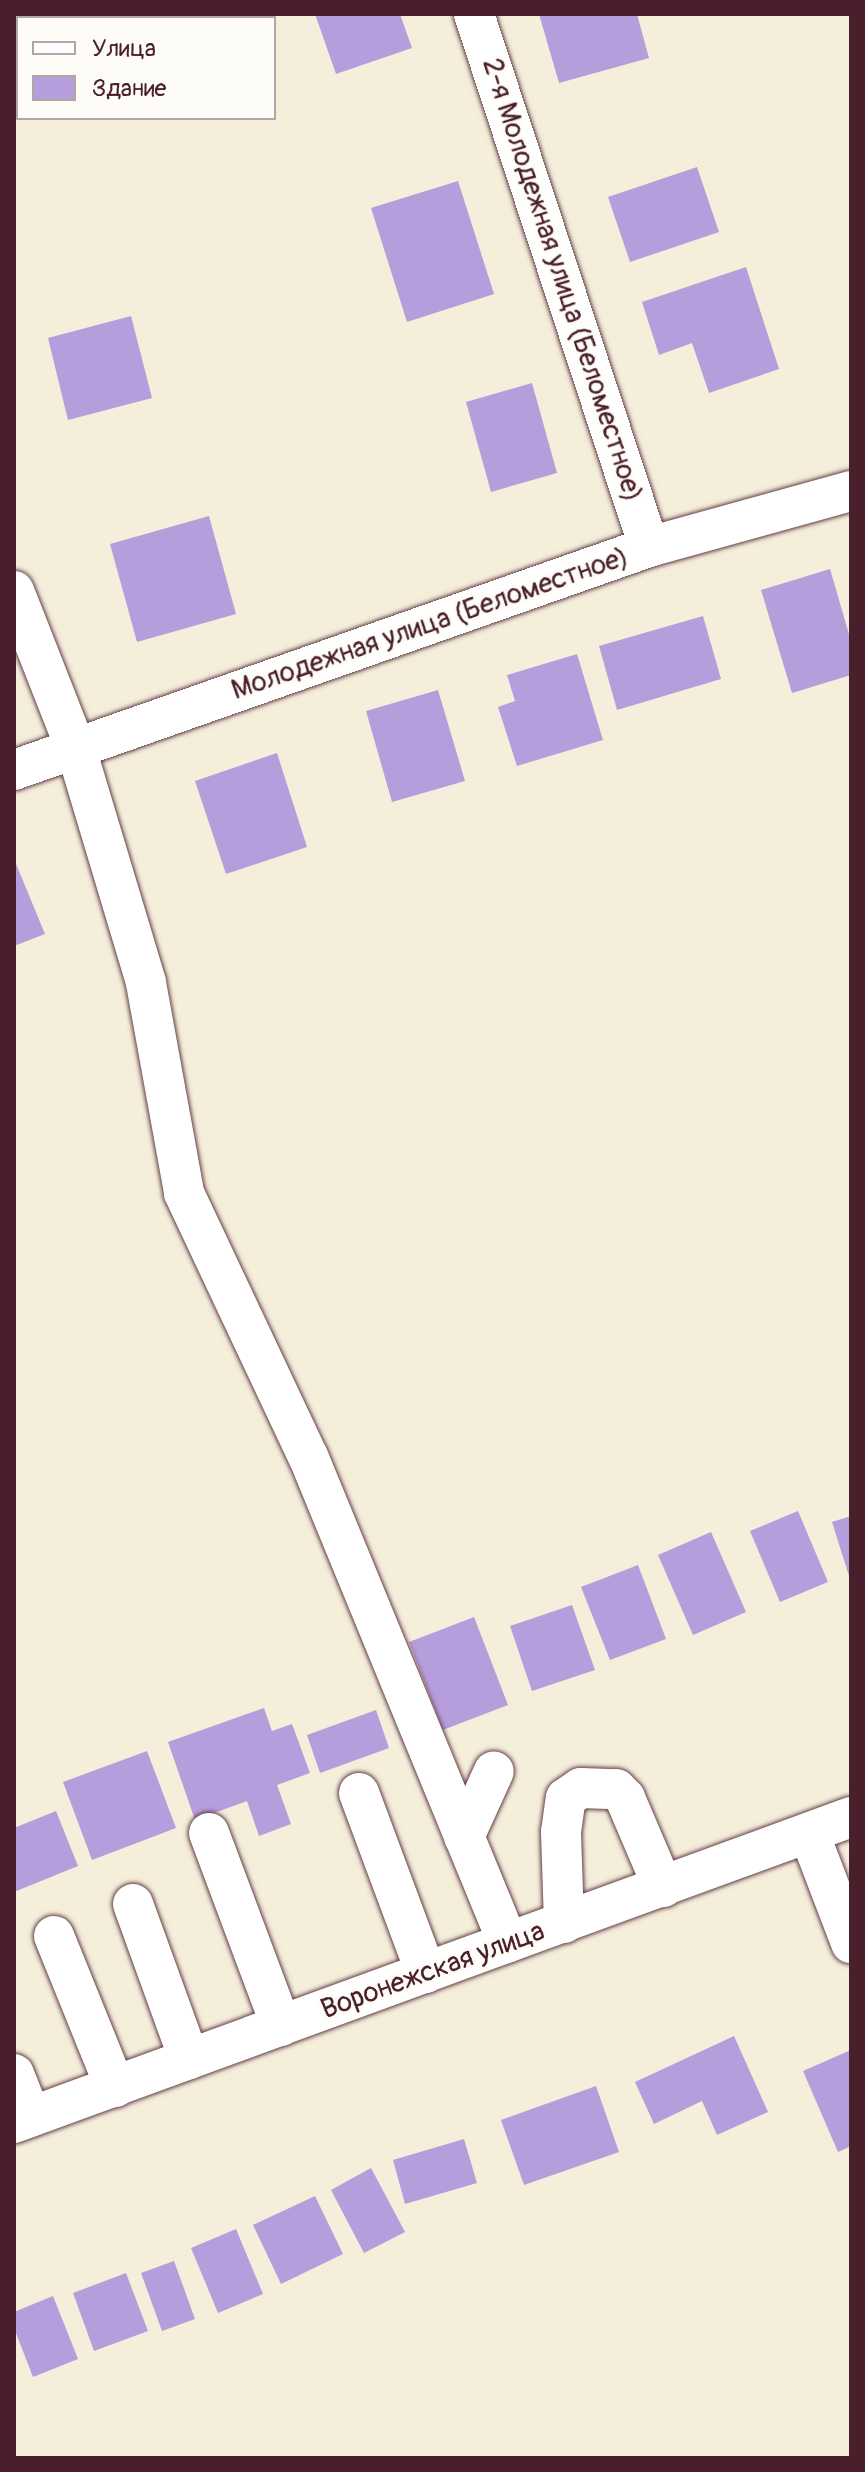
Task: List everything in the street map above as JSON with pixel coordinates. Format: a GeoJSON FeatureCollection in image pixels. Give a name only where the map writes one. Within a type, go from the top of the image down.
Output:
{"type":"FeatureCollection","features":[{"type":"Feature","properties":{"kind":"street","name":"2-я Молодежная улица (Беломестное)"},"geometry":{"type":"LineString","coordinates":[[474,14],[649,547]]}},
{"type":"Feature","properties":{"kind":"street","name":"Молодежная улица (Беломестное)"},"geometry":{"type":"LineString","coordinates":[[14,770],[649,547],[851,491]]}},
{"type":"Feature","properties":{"kind":"street"},"geometry":{"type":"LineString","coordinates":[[14,591],[76,749],[146,983],[184,1193],[308,1456],[508,1943]]}},
{"type":"Feature","properties":{"kind":"street"},"geometry":{"type":"LineString","coordinates":[[464,1837],[494,1771]]}},
{"type":"Feature","properties":{"kind":"street"},"geometry":{"type":"LineString","coordinates":[[564,1923],[561,1832],[566,1798],[581,1788],[616,1789],[625,1798],[663,1887]]}},
{"type":"Feature","properties":{"kind":"street"},"geometry":{"type":"LineString","coordinates":[[359,1793],[426,1973]]}},
{"type":"Feature","properties":{"kind":"street","name":"Воронежская улица"},"geometry":{"type":"LineString","coordinates":[[22,2120],[851,1817]]}},
{"type":"Feature","properties":{"kind":"street"},"geometry":{"type":"LineString","coordinates":[[209,1833],[281,2026]]}},
{"type":"Feature","properties":{"kind":"street"},"geometry":{"type":"LineString","coordinates":[[809,1833],[851,1943]]}},
{"type":"Feature","properties":{"kind":"street"},"geometry":{"type":"LineString","coordinates":[[133,1904],[189,2059]]}},
{"type":"Feature","properties":{"kind":"street"},"geometry":{"type":"LineString","coordinates":[[54,1936],[115,2087]]}},
{"type":"Feature","properties":{"kind":"street"},"geometry":{"type":"LineString","coordinates":[[14,2074],[22,2120]]}},
{"type":"Feature","properties":{"kind":"building"},"geometry":{"type":"Polygon","coordinates":[[[315,14],[400,14],[412,48],[336,74],[315,14]]]}},
{"type":"Feature","properties":{"kind":"building"},"geometry":{"type":"Polygon","coordinates":[[[539,14],[637,14],[649,58],[559,83],[539,14]]]}},
{"type":"Feature","properties":{"kind":"building"},"geometry":{"type":"Polygon","coordinates":[[[697,167],[719,232],[630,262],[608,197],[697,167]]]}},
{"type":"Feature","properties":{"kind":"building"},"geometry":{"type":"Polygon","coordinates":[[[458,181],[494,294],[407,322],[371,208],[458,181]]]}},
{"type":"Feature","properties":{"kind":"building"},"geometry":{"type":"Polygon","coordinates":[[[746,267],[779,369],[709,393],[692,343],[659,355],[642,302],[746,267]]]}},
{"type":"Feature","properties":{"kind":"building"},"geometry":{"type":"Polygon","coordinates":[[[131,316],[152,398],[68,420],[48,338],[131,316]]]}},
{"type":"Feature","properties":{"kind":"building"},"geometry":{"type":"Polygon","coordinates":[[[532,383],[557,473],[491,492],[466,402],[532,383]]]}},
{"type":"Feature","properties":{"kind":"building"},"geometry":{"type":"Polygon","coordinates":[[[209,516],[236,614],[137,642],[110,544],[209,516]]]}},
{"type":"Feature","properties":{"kind":"building"},"geometry":{"type":"Polygon","coordinates":[[[830,569],[851,641],[851,675],[792,693],[761,590],[830,569]]]}},
{"type":"Feature","properties":{"kind":"building"},"geometry":{"type":"Polygon","coordinates":[[[703,616],[721,679],[617,710],[599,646],[703,616]]]}},
{"type":"Feature","properties":{"kind":"building"},"geometry":{"type":"Polygon","coordinates":[[[577,654],[603,740],[517,766],[498,707],[515,701],[507,675],[577,654]]]}},
{"type":"Feature","properties":{"kind":"building"},"geometry":{"type":"Polygon","coordinates":[[[438,690],[465,781],[392,802],[366,711],[438,690]]]}},
{"type":"Feature","properties":{"kind":"building"},"geometry":{"type":"Polygon","coordinates":[[[277,753],[307,847],[226,874],[195,781],[277,753]]]}},
{"type":"Feature","properties":{"kind":"building"},"geometry":{"type":"Polygon","coordinates":[[[14,859],[45,934],[14,946],[14,859]]]}},
{"type":"Feature","properties":{"kind":"building"},"geometry":{"type":"Polygon","coordinates":[[[798,1511],[828,1582],[780,1602],[750,1531],[798,1511]]]}},
{"type":"Feature","properties":{"kind":"building"},"geometry":{"type":"Polygon","coordinates":[[[851,1516],[851,1579],[850,1579],[832,1522],[851,1516]]]}},
{"type":"Feature","properties":{"kind":"building"},"geometry":{"type":"Polygon","coordinates":[[[711,1532],[746,1612],[693,1635],[658,1555],[711,1532]]]}},
{"type":"Feature","properties":{"kind":"building"},"geometry":{"type":"Polygon","coordinates":[[[638,1565],[666,1639],[610,1660],[581,1587],[638,1565]]]}},
{"type":"Feature","properties":{"kind":"building"},"geometry":{"type":"Polygon","coordinates":[[[572,1605],[595,1670],[532,1691],[510,1626],[572,1605]]]}},
{"type":"Feature","properties":{"kind":"building"},"geometry":{"type":"Polygon","coordinates":[[[474,1617],[508,1705],[443,1730],[409,1642],[474,1617]]]}},
{"type":"Feature","properties":{"kind":"building"},"geometry":{"type":"Polygon","coordinates":[[[264,1708],[272,1731],[292,1724],[310,1773],[277,1785],[291,1824],[259,1836],[247,1801],[195,1820],[168,1742],[264,1708]]]}},
{"type":"Feature","properties":{"kind":"building"},"geometry":{"type":"Polygon","coordinates":[[[376,1710],[389,1748],[320,1773],[307,1735],[376,1710]]]}},
{"type":"Feature","properties":{"kind":"building"},"geometry":{"type":"Polygon","coordinates":[[[147,1751],[176,1828],[92,1860],[63,1782],[147,1751]]]}},
{"type":"Feature","properties":{"kind":"building"},"geometry":{"type":"Polygon","coordinates":[[[56,1811],[78,1866],[14,1892],[14,1828],[56,1811]]]}},
{"type":"Feature","properties":{"kind":"building"},"geometry":{"type":"Polygon","coordinates":[[[734,2036],[768,2112],[717,2135],[702,2101],[654,2124],[635,2082],[734,2036]]]}},
{"type":"Feature","properties":{"kind":"building"},"geometry":{"type":"Polygon","coordinates":[[[851,2050],[851,2146],[838,2152],[803,2071],[851,2050]]]}},
{"type":"Feature","properties":{"kind":"building"},"geometry":{"type":"Polygon","coordinates":[[[596,2086],[619,2152],[524,2185],[501,2120],[596,2086]]]}},
{"type":"Feature","properties":{"kind":"building"},"geometry":{"type":"Polygon","coordinates":[[[464,2139],[477,2183],[405,2204],[393,2160],[464,2139]]]}},
{"type":"Feature","properties":{"kind":"building"},"geometry":{"type":"Polygon","coordinates":[[[371,2168],[405,2232],[364,2253],[331,2190],[371,2168]]]}},
{"type":"Feature","properties":{"kind":"building"},"geometry":{"type":"Polygon","coordinates":[[[315,2196],[343,2254],[281,2284],[253,2225],[315,2196]]]}},
{"type":"Feature","properties":{"kind":"building"},"geometry":{"type":"Polygon","coordinates":[[[236,2229],[263,2294],[218,2313],[191,2248],[236,2229]]]}},
{"type":"Feature","properties":{"kind":"building"},"geometry":{"type":"Polygon","coordinates":[[[174,2261],[195,2319],[162,2331],[141,2273],[174,2261]]]}},
{"type":"Feature","properties":{"kind":"building"},"geometry":{"type":"Polygon","coordinates":[[[126,2273],[148,2331],[94,2351],[73,2293],[126,2273]]]}},
{"type":"Feature","properties":{"kind":"building"},"geometry":{"type":"Polygon","coordinates":[[[53,2296],[78,2359],[33,2377],[14,2328],[14,2312],[53,2296]]]}}]}
